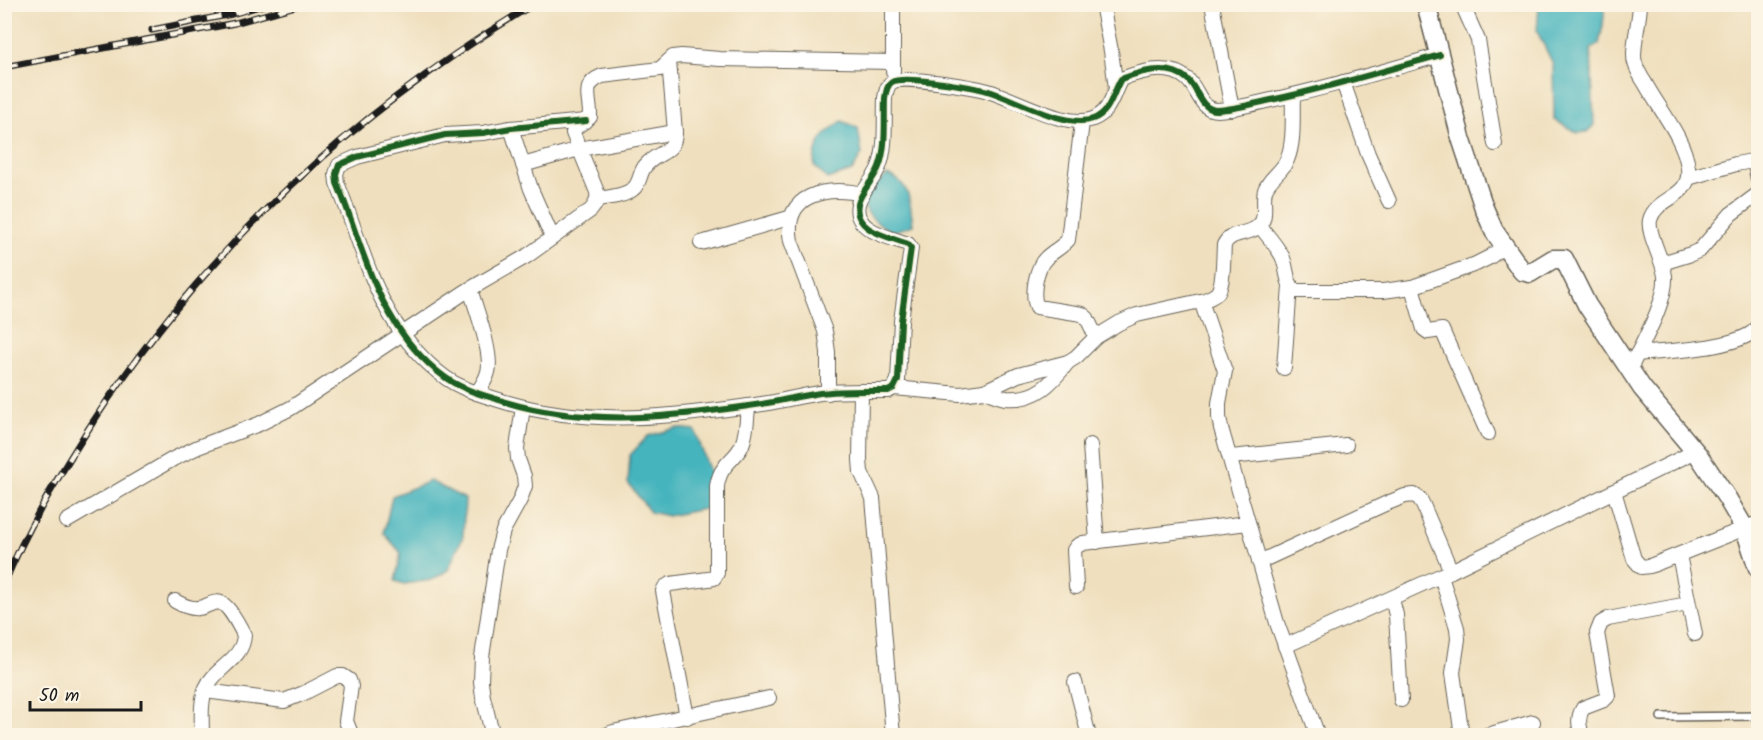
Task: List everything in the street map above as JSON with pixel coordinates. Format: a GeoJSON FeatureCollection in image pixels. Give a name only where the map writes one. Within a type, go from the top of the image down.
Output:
{"type":"FeatureCollection","features":[{"type":"Feature","properties":{"kind":"street"},"geometry":{"type":"LineString","coordinates":[[892,82],[893,4]]}},
{"type":"Feature","properties":{"kind":"street"},"geometry":{"type":"LineString","coordinates":[[1102,4],[1116,88]]}},
{"type":"Feature","properties":{"kind":"street"},"geometry":{"type":"LineString","coordinates":[[1212,4],[1232,109]]}},
{"type":"Feature","properties":{"kind":"street"},"geometry":{"type":"LineString","coordinates":[[1426,4],[1461,138],[1494,231],[1497,251],[1522,271],[1530,273],[1553,259],[1564,259],[1587,304],[1634,362],[1642,388],[1752,526],[1758,568]]}},
{"type":"Feature","properties":{"kind":"street"},"geometry":{"type":"LineString","coordinates":[[1462,4],[1478,40],[1495,144]]}},
{"type":"Feature","properties":{"kind":"street"},"geometry":{"type":"LineString","coordinates":[[1634,362],[1659,308],[1665,278],[1649,228],[1650,218],[1656,209],[1684,188],[1688,178],[1684,151],[1634,61],[1640,4]]}},
{"type":"Feature","properties":{"kind":"street"},"geometry":{"type":"LineString","coordinates":[[894,388],[898,380],[901,321],[911,248],[908,244],[864,225],[859,216],[858,204],[879,169],[882,157],[886,88],[892,82],[918,81],[974,88],[1000,95],[1031,109],[1082,122],[1104,114],[1121,80],[1159,69],[1174,71],[1188,79],[1205,106],[1213,110],[1232,109],[1293,96],[1440,55]]}},
{"type":"Feature","properties":{"kind":"street"},"geometry":{"type":"LineString","coordinates":[[67,521],[181,455],[259,424],[291,408],[470,289],[508,268],[591,210],[598,199],[573,133],[575,128],[590,117],[588,92],[590,84],[595,79],[602,76],[660,69],[674,57],[681,56],[893,62]]}},
{"type":"Feature","properties":{"kind":"street"},"geometry":{"type":"LineString","coordinates":[[598,199],[623,195],[637,186],[646,164],[671,147],[675,140],[669,61]]}},
{"type":"Feature","properties":{"kind":"street"},"geometry":{"type":"LineString","coordinates":[[1343,82],[1368,154],[1389,201]]}},
{"type":"Feature","properties":{"kind":"street"},"geometry":{"type":"LineString","coordinates":[[586,121],[445,135],[357,157],[339,165],[336,174],[337,183],[367,264],[402,334],[446,378],[461,387],[523,407],[578,416],[624,417],[703,412],[828,393],[888,391],[894,388],[960,394],[984,391],[1018,375],[1068,362],[1096,337],[1119,322],[1137,315],[1212,297],[1220,284],[1226,240],[1233,235],[1253,229],[1263,219],[1265,191],[1283,167],[1291,144],[1293,96]]}},
{"type":"Feature","properties":{"kind":"street"},"geometry":{"type":"LineString","coordinates":[[1082,122],[1068,240],[1039,267],[1034,296],[1037,307],[1082,314],[1087,318],[1096,337]]}},
{"type":"Feature","properties":{"kind":"street"},"geometry":{"type":"LineString","coordinates":[[511,128],[531,189],[552,237]]}},
{"type":"Feature","properties":{"kind":"street"},"geometry":{"type":"LineString","coordinates":[[523,165],[579,149],[675,132]]}},
{"type":"Feature","properties":{"kind":"street"},"geometry":{"type":"LineString","coordinates":[[1688,178],[1736,164],[1756,161],[1758,179]]}},
{"type":"Feature","properties":{"kind":"street"},"geometry":{"type":"LineString","coordinates":[[828,393],[828,352],[825,331],[791,241],[789,218],[798,203],[808,198],[839,190],[863,194]]}},
{"type":"Feature","properties":{"kind":"street"},"geometry":{"type":"LineString","coordinates":[[1662,263],[1700,250],[1731,214],[1758,194]]}},
{"type":"Feature","properties":{"kind":"street"},"geometry":{"type":"LineString","coordinates":[[701,243],[789,218]]}},
{"type":"Feature","properties":{"kind":"street"},"geometry":{"type":"LineString","coordinates":[[1259,225],[1284,260],[1290,286],[1284,368]]}},
{"type":"Feature","properties":{"kind":"street"},"geometry":{"type":"LineString","coordinates":[[1290,286],[1296,291],[1383,291],[1412,287],[1476,264],[1497,251]]}},
{"type":"Feature","properties":{"kind":"street"},"geometry":{"type":"LineString","coordinates":[[1412,287],[1424,329],[1428,332],[1442,330],[1488,434]]}},
{"type":"Feature","properties":{"kind":"street"},"geometry":{"type":"LineString","coordinates":[[470,289],[485,339],[489,370],[477,393]]}},
{"type":"Feature","properties":{"kind":"street"},"geometry":{"type":"LineString","coordinates":[[1200,301],[1225,371],[1219,417],[1285,646],[1318,735]]}},
{"type":"Feature","properties":{"kind":"street"},"geometry":{"type":"LineString","coordinates":[[1634,362],[1726,343],[1750,335],[1758,327]]}},
{"type":"Feature","properties":{"kind":"street"},"geometry":{"type":"LineString","coordinates":[[984,391],[1005,398],[1034,394],[1048,387],[1068,362]]}},
{"type":"Feature","properties":{"kind":"street"},"geometry":{"type":"LineString","coordinates":[[861,391],[861,472],[873,498],[893,735]]}},
{"type":"Feature","properties":{"kind":"street"},"geometry":{"type":"LineString","coordinates":[[687,717],[663,591],[670,584],[714,578],[717,573],[717,486],[724,466],[732,460],[742,446],[748,406]]}},
{"type":"Feature","properties":{"kind":"street"},"geometry":{"type":"LineString","coordinates":[[493,735],[483,698],[482,657],[503,531],[525,486],[517,448],[523,407]]}},
{"type":"Feature","properties":{"kind":"street"},"geometry":{"type":"LineString","coordinates":[[1090,445],[1097,542]]}},
{"type":"Feature","properties":{"kind":"street"},"geometry":{"type":"LineString","coordinates":[[1231,457],[1346,445]]}},
{"type":"Feature","properties":{"kind":"street"},"geometry":{"type":"LineString","coordinates":[[1285,646],[1392,599],[1694,452]]}},
{"type":"Feature","properties":{"kind":"street"},"geometry":{"type":"LineString","coordinates":[[1614,491],[1637,564],[1641,567],[1650,566],[1752,526]]}},
{"type":"Feature","properties":{"kind":"street"},"geometry":{"type":"LineString","coordinates":[[1259,562],[1404,496],[1414,495],[1420,499],[1446,573],[1457,628],[1458,639],[1453,673],[1462,735]]}},
{"type":"Feature","properties":{"kind":"street"},"geometry":{"type":"LineString","coordinates":[[1076,587],[1074,550],[1083,543],[1248,523]]}},
{"type":"Feature","properties":{"kind":"street"},"geometry":{"type":"LineString","coordinates":[[1678,555],[1695,634]]}},
{"type":"Feature","properties":{"kind":"street"},"geometry":{"type":"LineString","coordinates":[[1392,599],[1396,615],[1401,700]]}},
{"type":"Feature","properties":{"kind":"street"},"geometry":{"type":"LineString","coordinates":[[175,601],[190,608],[199,608],[213,602],[221,603],[233,616],[244,635],[241,649],[206,687],[203,699],[202,735]]}},
{"type":"Feature","properties":{"kind":"street"},"geometry":{"type":"LineString","coordinates":[[1582,735],[1578,723],[1583,708],[1605,700],[1608,696],[1597,633],[1600,623],[1608,619],[1688,603]]}},
{"type":"Feature","properties":{"kind":"street"},"geometry":{"type":"LineString","coordinates":[[205,692],[284,701],[337,676],[343,676],[349,680],[351,686],[346,721],[352,735]]}},
{"type":"Feature","properties":{"kind":"street"},"geometry":{"type":"LineString","coordinates":[[1075,682],[1089,735]]}},
{"type":"Feature","properties":{"kind":"street"},"geometry":{"type":"LineString","coordinates":[[604,735],[769,699]]}},
{"type":"Feature","properties":{"kind":"street"},"geometry":{"type":"LineString","coordinates":[[1484,735],[1533,722]]}},
{"type":"Feature","properties":{"kind":"lane"},"geometry":{"type":"LineString","coordinates":[[1660,717],[1758,717]]}},
{"type":"Feature","properties":{"kind":"water"},"geometry":{"type":"Polygon","coordinates":[[[1539,5],[1605,5],[1599,44],[1591,49],[1594,125],[1587,132],[1578,133],[1554,120],[1553,64],[1537,31],[1539,5]]]}},
{"type":"Feature","properties":{"kind":"water"},"geometry":{"type":"Polygon","coordinates":[[[842,121],[858,128],[862,154],[852,171],[827,179],[814,166],[816,151],[821,139],[842,121]]]}},
{"type":"Feature","properties":{"kind":"water"},"geometry":{"type":"Polygon","coordinates":[[[887,175],[901,182],[905,188],[910,202],[913,225],[892,232],[872,218],[863,203],[863,196],[887,175]]]}},
{"type":"Feature","properties":{"kind":"water"},"geometry":{"type":"Polygon","coordinates":[[[677,428],[695,430],[716,489],[713,507],[668,516],[650,512],[628,483],[630,455],[648,436],[677,428]]]}},
{"type":"Feature","properties":{"kind":"water"},"geometry":{"type":"Polygon","coordinates":[[[430,481],[465,499],[463,536],[448,570],[432,580],[404,584],[395,581],[401,553],[384,533],[392,496],[430,481]]]}},
{"type":"Feature","properties":{"kind":"railway"},"geometry":{"type":"LineString","coordinates":[[152,30],[232,14],[267,4]]}},
{"type":"Feature","properties":{"kind":"railway"},"geometry":{"type":"LineString","coordinates":[[4,67],[235,23],[303,4]]}},
{"type":"Feature","properties":{"kind":"railway"},"geometry":{"type":"LineString","coordinates":[[4,584],[44,502],[91,425],[183,300],[234,242],[345,138],[405,90],[534,4]]}},
{"type":"Feature","properties":{"kind":"cycle path"},"geometry":{"type":"LineString","coordinates":[[586,121],[445,135],[357,157],[339,165],[336,174],[337,183],[373,279],[391,316],[414,348],[445,377],[473,392],[537,410],[601,417],[665,416],[762,404],[820,393],[888,391],[894,388],[898,380],[901,321],[911,248],[908,244],[866,227],[858,213],[860,199],[877,172],[882,159],[885,98],[892,82],[924,81],[980,89],[1055,117],[1082,121],[1093,119],[1104,112],[1121,79],[1146,71],[1163,70],[1180,74],[1191,83],[1203,103],[1217,110],[1314,90],[1440,55]]}}]}
